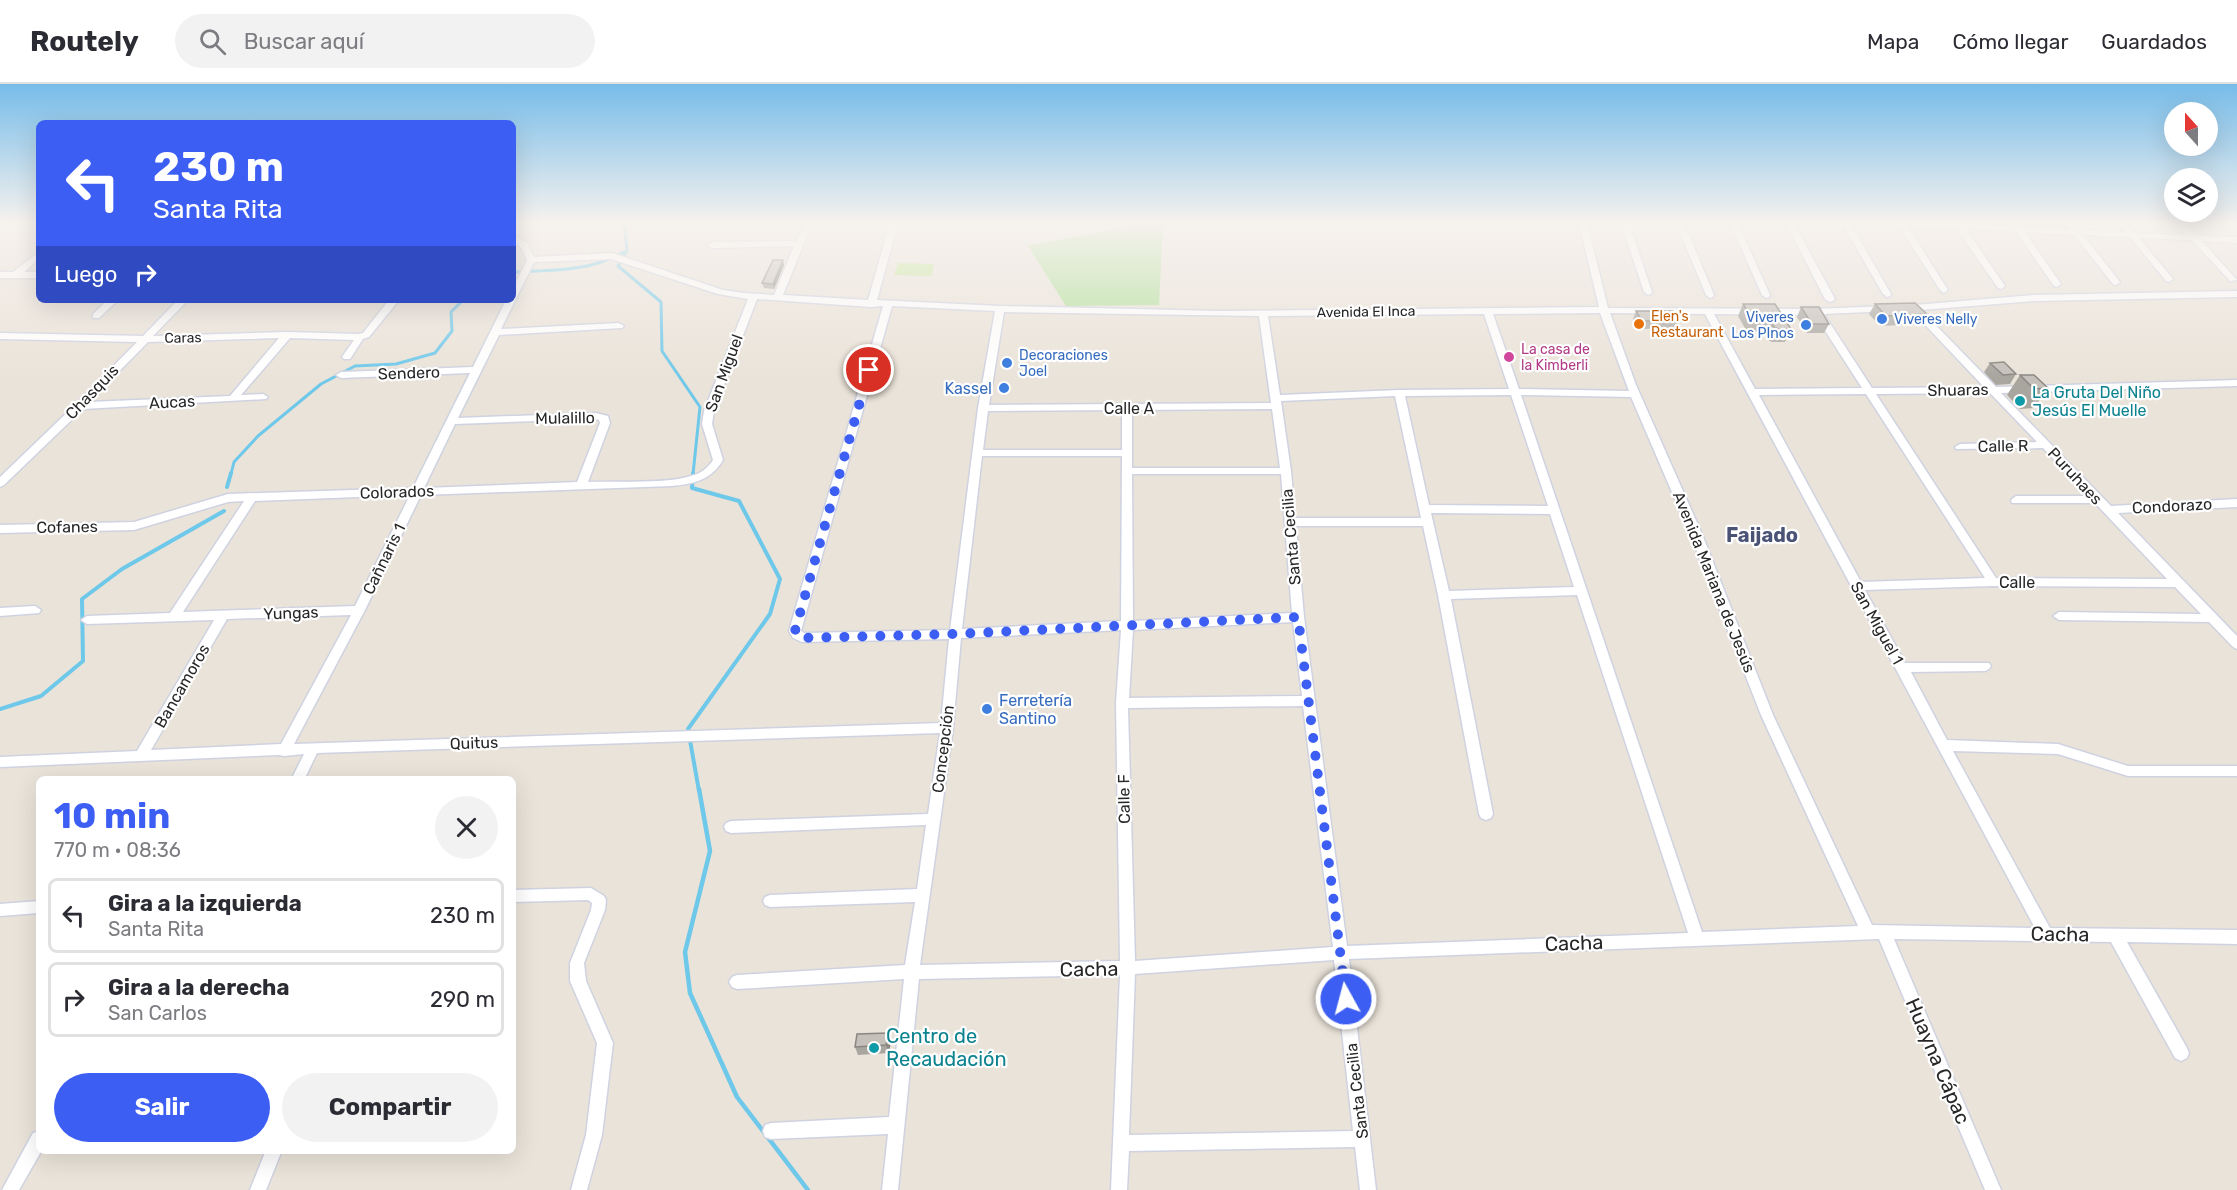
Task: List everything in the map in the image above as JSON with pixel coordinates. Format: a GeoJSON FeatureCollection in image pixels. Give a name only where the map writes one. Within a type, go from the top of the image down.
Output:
{"type":"FeatureCollection","features":[{"type":"Feature","properties":{"kind":"street"},"geometry":{"type":"LineString","coordinates":[[0,275],[36,275]]}},
{"type":"Feature","properties":{"kind":"street","name":"Cañnaris 1"},"geometry":{"type":"LineString","coordinates":[[516,290],[524,275]]}},
{"type":"Feature","properties":{"kind":"street","name":"Avenida El Inca"},"geometry":{"type":"LineString","coordinates":[[670,275],[721,292],[753,297],[1000,309],[1263,313],[1604,310],[1818,312],[2034,298],[2237,294]]}},
{"type":"Feature","properties":{"kind":"street"},"geometry":{"type":"LineString","coordinates":[[777,298],[787,275]]}},
{"type":"Feature","properties":{"kind":"street"},"geometry":{"type":"LineString","coordinates":[[871,304],[879,275]]}},
{"type":"Feature","properties":{"kind":"street","name":"Avenida Mariana de Jesús"},"geometry":{"type":"LineString","coordinates":[[1595,275],[1604,310],[1634,394],[1696,534],[1767,714],[1876,932]]}},
{"type":"Feature","properties":{"kind":"street"},"geometry":{"type":"LineString","coordinates":[[1642,275],[1648,292]]}},
{"type":"Feature","properties":{"kind":"street"},"geometry":{"type":"LineString","coordinates":[[1701,275],[1710,296]]}},
{"type":"Feature","properties":{"kind":"street"},"geometry":{"type":"LineString","coordinates":[[1757,275],[1766,295]]}},
{"type":"Feature","properties":{"kind":"street"},"geometry":{"type":"LineString","coordinates":[[1818,275],[1830,298]]}},
{"type":"Feature","properties":{"kind":"street"},"geometry":{"type":"LineString","coordinates":[[1876,275],[1887,294]]}},
{"type":"Feature","properties":{"kind":"street"},"geometry":{"type":"LineString","coordinates":[[1934,275],[1944,290]]}},
{"type":"Feature","properties":{"kind":"street"},"geometry":{"type":"LineString","coordinates":[[1993,275],[2001,286]]}},
{"type":"Feature","properties":{"kind":"street"},"geometry":{"type":"LineString","coordinates":[[2051,275],[2057,284]]}},
{"type":"Feature","properties":{"kind":"street"},"geometry":{"type":"LineString","coordinates":[[2110,275],[2116,282]]}},
{"type":"Feature","properties":{"kind":"street"},"geometry":{"type":"LineString","coordinates":[[2165,275],[2169,279]]}},
{"type":"Feature","properties":{"kind":"street"},"geometry":{"type":"LineString","coordinates":[[2229,275],[2233,279]]}},
{"type":"Feature","properties":{"kind":"street","name":"San Miguel"},"geometry":{"type":"LineString","coordinates":[[664,483],[685,482],[698,478],[711,469],[718,460],[707,424],[709,411],[753,297]]}},
{"type":"Feature","properties":{"kind":"street"},"geometry":{"type":"LineString","coordinates":[[96,316],[110,303]]}},
{"type":"Feature","properties":{"kind":"street","name":"Chasquis"},"geometry":{"type":"LineString","coordinates":[[0,483],[80,406],[180,303]]}},
{"type":"Feature","properties":{"kind":"street"},"geometry":{"type":"LineString","coordinates":[[347,357],[391,303]]}},
{"type":"Feature","properties":{"kind":"street","name":"Cañnaris 1"},"geometry":{"type":"LineString","coordinates":[[284,751],[359,610],[510,303]]}},
{"type":"Feature","properties":{"kind":"street"},"geometry":{"type":"LineString","coordinates":[[888,304],[795,631],[802,638],[955,634],[1298,617]]}},
{"type":"Feature","properties":{"kind":"street","name":"Puruhaes"},"geometry":{"type":"LineString","coordinates":[[1913,307],[2237,644]]}},
{"type":"Feature","properties":{"kind":"street","name":"Concepción"},"geometry":{"type":"LineString","coordinates":[[890,1190],[912,972],[947,728],[955,634],[983,408],[1000,309]]}},
{"type":"Feature","properties":{"kind":"street"},"geometry":{"type":"LineString","coordinates":[[1488,311],[1697,938]]}},
{"type":"Feature","properties":{"kind":"street","name":"San Miguel 1"},"geometry":{"type":"LineString","coordinates":[[1708,311],[2046,934]]}},
{"type":"Feature","properties":{"kind":"street"},"geometry":{"type":"LineString","coordinates":[[1818,312],[1993,582]]}},
{"type":"Feature","properties":{"kind":"street","name":"Santa Cecilia"},"geometry":{"type":"LineString","coordinates":[[1263,313],[1274,402],[1286,471],[1298,617],[1341,953],[1368,1190]]}},
{"type":"Feature","properties":{"kind":"street"},"geometry":{"type":"LineString","coordinates":[[496,332],[619,326]]}},
{"type":"Feature","properties":{"kind":"street"},"geometry":{"type":"LineString","coordinates":[[232,399],[287,336]]}},
{"type":"Feature","properties":{"kind":"street","name":"Caras"},"geometry":{"type":"LineString","coordinates":[[1,337],[144,339],[363,336]]}},
{"type":"Feature","properties":{"kind":"street","name":"Sendero"},"geometry":{"type":"LineString","coordinates":[[341,375],[477,370]]}},
{"type":"Feature","properties":{"kind":"street","name":"Shuaras"},"geometry":{"type":"LineString","coordinates":[[1751,392],[1993,390],[2237,383]]}},
{"type":"Feature","properties":{"kind":"street","name":"Calle A"},"geometry":{"type":"LineString","coordinates":[[983,408],[1126,408],[1274,402],[1400,393],[1515,394],[1576,390],[1634,394]]}},
{"type":"Feature","properties":{"kind":"street"},"geometry":{"type":"LineString","coordinates":[[1400,393],[1444,596],[1486,814]]}},
{"type":"Feature","properties":{"kind":"street","name":"Aucas"},"geometry":{"type":"LineString","coordinates":[[80,406],[263,397]]}},
{"type":"Feature","properties":{"kind":"street","name":"Calle F"},"geometry":{"type":"LineString","coordinates":[[1119,1190],[1128,968],[1122,703],[1127,625],[1126,408]]}},
{"type":"Feature","properties":{"kind":"street","name":"Mulalillo"},"geometry":{"type":"LineString","coordinates":[[452,421],[596,416],[604,418],[605,423],[581,487]]}},
{"type":"Feature","properties":{"kind":"street","name":"Calle R"},"geometry":{"type":"LineString","coordinates":[[1960,447],[2046,446]]}},
{"type":"Feature","properties":{"kind":"street"},"geometry":{"type":"LineString","coordinates":[[978,453],[1127,453]]}},
{"type":"Feature","properties":{"kind":"street"},"geometry":{"type":"LineString","coordinates":[[1127,471],[1286,471]]}},
{"type":"Feature","properties":{"kind":"street","name":"Colorados"},"geometry":{"type":"LineString","coordinates":[[134,526],[228,498],[664,483]]}},
{"type":"Feature","properties":{"kind":"street"},"geometry":{"type":"LineString","coordinates":[[174,616],[251,498]]}},
{"type":"Feature","properties":{"kind":"street"},"geometry":{"type":"LineString","coordinates":[[2016,500],[2097,499]]}},
{"type":"Feature","properties":{"kind":"street","name":"Condorazo"},"geometry":{"type":"LineString","coordinates":[[2107,510],[2237,503]]}},
{"type":"Feature","properties":{"kind":"street"},"geometry":{"type":"LineString","coordinates":[[1425,509],[1554,510]]}},
{"type":"Feature","properties":{"kind":"street"},"geometry":{"type":"LineString","coordinates":[[1291,522],[1428,522]]}},
{"type":"Feature","properties":{"kind":"street","name":"Cofanes"},"geometry":{"type":"LineString","coordinates":[[0,529],[134,526]]}},
{"type":"Feature","properties":{"kind":"street","name":"Calle"},"geometry":{"type":"LineString","coordinates":[[1857,586],[1993,582],[2177,584]]}},
{"type":"Feature","properties":{"kind":"street"},"geometry":{"type":"LineString","coordinates":[[1444,596],[1581,591]]}},
{"type":"Feature","properties":{"kind":"street"},"geometry":{"type":"LineString","coordinates":[[0,612],[35,610]]}},
{"type":"Feature","properties":{"kind":"street","name":"Yungas"},"geometry":{"type":"LineString","coordinates":[[87,620],[359,610]]}},
{"type":"Feature","properties":{"kind":"street","name":"Bancamoros"},"geometry":{"type":"LineString","coordinates":[[141,756],[223,615]]}},
{"type":"Feature","properties":{"kind":"street"},"geometry":{"type":"LineString","coordinates":[[2059,616],[2211,618]]}},
{"type":"Feature","properties":{"kind":"street"},"geometry":{"type":"LineString","coordinates":[[1902,668],[1985,666]]}},
{"type":"Feature","properties":{"kind":"street"},"geometry":{"type":"LineString","coordinates":[[1122,703],[1308,701]]}},
{"type":"Feature","properties":{"kind":"street","name":"Quitus"},"geometry":{"type":"LineString","coordinates":[[0,762],[313,748],[947,728]]}},
{"type":"Feature","properties":{"kind":"street"},"geometry":{"type":"LineString","coordinates":[[1943,745],[2058,749],[2128,771],[2237,771]]}},
{"type":"Feature","properties":{"kind":"street"},"geometry":{"type":"LineString","coordinates":[[300,776],[313,748]]}},
{"type":"Feature","properties":{"kind":"street"},"geometry":{"type":"LineString","coordinates":[[731,827],[934,819]]}},
{"type":"Feature","properties":{"kind":"street"},"geometry":{"type":"LineString","coordinates":[[516,896],[591,894],[599,900],[598,910],[577,963],[578,981],[605,1043],[594,1135],[579,1190]]}},
{"type":"Feature","properties":{"kind":"street"},"geometry":{"type":"LineString","coordinates":[[770,900],[923,895]]}},
{"type":"Feature","properties":{"kind":"street"},"geometry":{"type":"LineString","coordinates":[[0,909],[36,907]]}},
{"type":"Feature","properties":{"kind":"street","name":"Cacha"},"geometry":{"type":"LineString","coordinates":[[737,982],[912,972],[1128,968],[1341,953],[1876,932],[2237,937]]}},
{"type":"Feature","properties":{"kind":"street","name":"Huayna Cápac"},"geometry":{"type":"LineString","coordinates":[[1876,932],[1993,1190]]}},
{"type":"Feature","properties":{"kind":"street"},"geometry":{"type":"LineString","coordinates":[[2115,935],[2181,1053]]}},
{"type":"Feature","properties":{"kind":"street"},"geometry":{"type":"LineString","coordinates":[[771,1131],[897,1125]]}},
{"type":"Feature","properties":{"kind":"street"},"geometry":{"type":"LineString","coordinates":[[1121,1143],[1362,1139]]}},
{"type":"Feature","properties":{"kind":"street"},"geometry":{"type":"LineString","coordinates":[[10,1190],[36,1144]]}},
{"type":"Feature","properties":{"kind":"street"},"geometry":{"type":"LineString","coordinates":[[258,1190],[272,1154]]}},
{"type":"Feature","properties":{"kind":"green space"},"geometry":{"type":"Polygon","coordinates":[[[894,275],[931,275],[931,276],[894,275]]]}},
{"type":"Feature","properties":{"kind":"green space"},"geometry":{"type":"Polygon","coordinates":[[[1046,275],[1160,275],[1159,305],[1066,306],[1046,275]]]}},
{"type":"Feature","properties":{"kind":"building"},"geometry":{"type":"Polygon","coordinates":[[[766,275],[777,275],[773,284],[762,283],[766,275]]]}},
{"type":"Feature","properties":{"kind":"building"},"geometry":{"type":"Polygon","coordinates":[[[1915,303],[1927,314],[1886,316],[1875,304],[1915,303]]]}},
{"type":"Feature","properties":{"kind":"building"},"geometry":{"type":"Polygon","coordinates":[[[1743,304],[1775,304],[1791,329],[1778,329],[1769,319],[1753,319],[1743,304]]]}},
{"type":"Feature","properties":{"kind":"building"},"geometry":{"type":"Polygon","coordinates":[[[1801,307],[1819,307],[1829,324],[1812,324],[1801,307]]]}},
{"type":"Feature","properties":{"kind":"building"},"geometry":{"type":"Polygon","coordinates":[[[1636,311],[1673,311],[1679,321],[1642,321],[1636,311]]]}},
{"type":"Feature","properties":{"kind":"building"},"geometry":{"type":"Polygon","coordinates":[[[2004,362],[2016,374],[2003,375],[1990,363],[2004,362]]]}},
{"type":"Feature","properties":{"kind":"building"},"geometry":{"type":"Polygon","coordinates":[[[2020,375],[2034,375],[2048,388],[2034,389],[2020,375]]]}},
{"type":"Feature","properties":{"kind":"building"},"geometry":{"type":"Polygon","coordinates":[[[888,1033],[886,1045],[855,1047],[857,1034],[888,1033]]]}},
{"type":"Feature","properties":{"kind":"waterway"},"geometry":{"type":"LineString","coordinates":[[628,275],[661,302],[662,351],[700,407],[693,474]]}},
{"type":"Feature","properties":{"kind":"waterway"},"geometry":{"type":"LineString","coordinates":[[231,474],[234,462],[258,436],[321,384],[355,366],[396,364],[435,353],[452,331],[451,312],[460,303]]}},
{"type":"Feature","properties":{"kind":"waterway"},"geometry":{"type":"LineString","coordinates":[[227,487],[231,473]]}},
{"type":"Feature","properties":{"kind":"waterway"},"geometry":{"type":"LineString","coordinates":[[693,473],[692,488],[739,501],[780,579],[770,614],[688,729],[699,791]]}},
{"type":"Feature","properties":{"kind":"waterway"},"geometry":{"type":"LineString","coordinates":[[0,709],[41,696],[83,661],[82,599],[122,569],[224,511]]}},
{"type":"Feature","properties":{"kind":"waterway"},"geometry":{"type":"LineString","coordinates":[[699,789],[710,851],[685,952],[690,993],[737,1097],[808,1190]]}},
{"type":"Feature","properties":{"kind":"place","name":"Viveres Nelly"},"geometry":{"type":"Point","coordinates":[1882,319]}},
{"type":"Feature","properties":{"kind":"place","name":"Elen's Restaurant"},"geometry":{"type":"Point","coordinates":[1639,324]}},
{"type":"Feature","properties":{"kind":"place","name":"Viveres Los PInos"},"geometry":{"type":"Point","coordinates":[1806,325]}},
{"type":"Feature","properties":{"kind":"place","name":"La casa de la Kimberli"},"geometry":{"type":"Point","coordinates":[1509,357]}},
{"type":"Feature","properties":{"kind":"place","name":"Decoraciones Joel"},"geometry":{"type":"Point","coordinates":[1007,363]}},
{"type":"Feature","properties":{"kind":"place","name":"Kassel"},"geometry":{"type":"Point","coordinates":[1004,388]}},
{"type":"Feature","properties":{"kind":"place","name":"La Gruta Del Niño Jesús El Muelle"},"geometry":{"type":"Point","coordinates":[2020,401]}},
{"type":"Feature","properties":{"kind":"place","name":"Ferretería Santino"},"geometry":{"type":"Point","coordinates":[987,709]}},
{"type":"Feature","properties":{"kind":"place","name":"Centro de Recaudación"},"geometry":{"type":"Point","coordinates":[874,1048]}},
{"type":"Feature","properties":{"kind":"district","name":"Faijado"},"geometry":{"type":"Point","coordinates":[1762,535]}},
{"type":"Feature","properties":{"kind":"route"},"geometry":{"type":"LineString","coordinates":[[869,370],[795,631],[797,635],[802,638],[955,634],[1298,617],[1346,999]]}}]}
